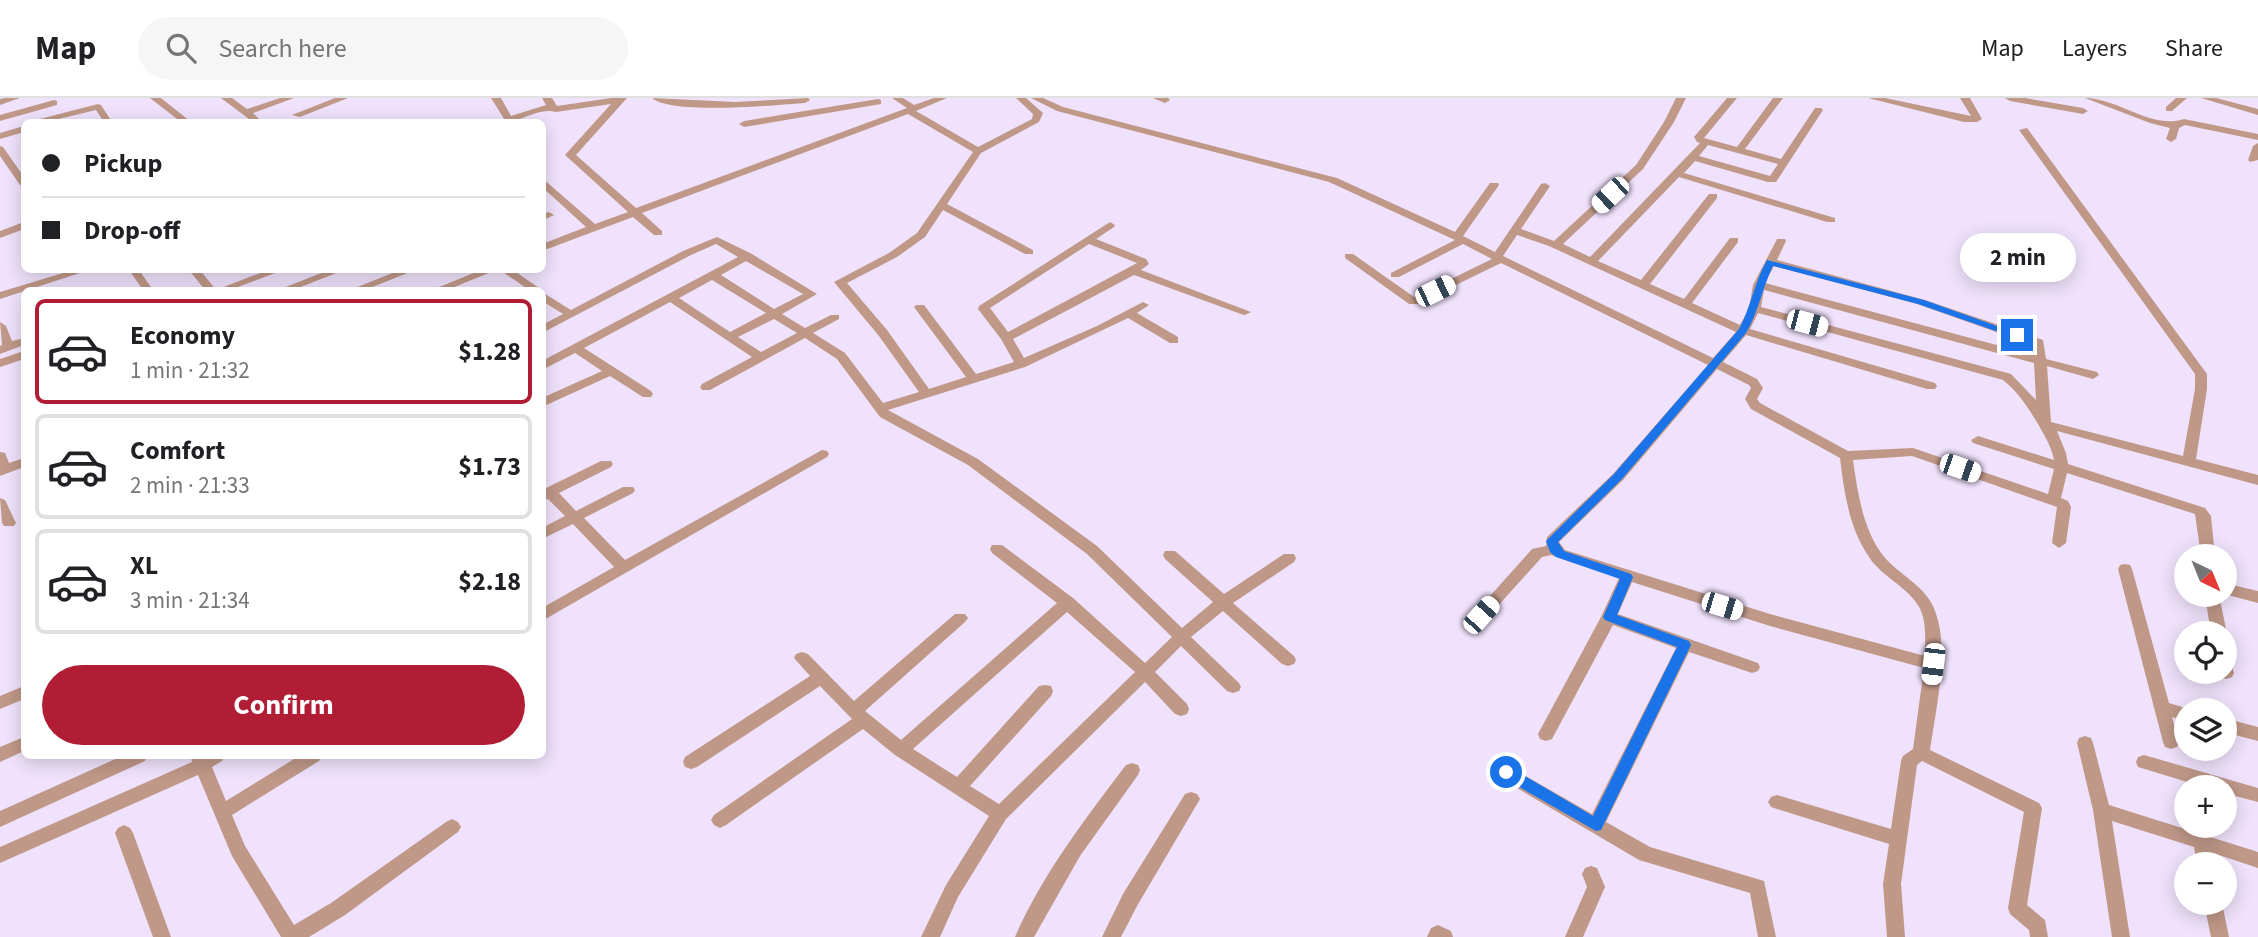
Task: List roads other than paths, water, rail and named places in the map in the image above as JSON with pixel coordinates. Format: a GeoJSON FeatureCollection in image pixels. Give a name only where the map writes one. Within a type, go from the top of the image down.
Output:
{"type":"FeatureCollection","features":[{"type":"Feature","properties":{"kind":"street"},"geometry":{"type":"LineString","coordinates":[[0,102],[15,98]]}},
{"type":"Feature","properties":{"kind":"street"},"geometry":{"type":"LineString","coordinates":[[155,98],[182,119]]}},
{"type":"Feature","properties":{"kind":"street"},"geometry":{"type":"LineString","coordinates":[[246,113],[289,98]]}},
{"type":"Feature","properties":{"kind":"street"},"geometry":{"type":"LineString","coordinates":[[303,119],[297,115],[343,98]]}},
{"type":"Feature","properties":{"kind":"street"},"geometry":{"type":"LineString","coordinates":[[496,98],[508,119]]}},
{"type":"Feature","properties":{"kind":"street"},"geometry":{"type":"LineString","coordinates":[[657,98],[663,102],[735,104],[803,99],[824,113]]}},
{"type":"Feature","properties":{"kind":"street"},"geometry":{"type":"LineString","coordinates":[[897,98],[911,110],[978,151]]}},
{"type":"Feature","properties":{"kind":"street"},"geometry":{"type":"LineString","coordinates":[[546,244],[728,176],[772,163],[942,98]]}},
{"type":"Feature","properties":{"kind":"street"},"geometry":{"type":"LineString","coordinates":[[925,392],[883,332],[840,282],[909,245],[921,235],[978,151],[1036,120],[1038,113],[1021,98]]}},
{"type":"Feature","properties":{"kind":"street"},"geometry":{"type":"LineString","coordinates":[[1035,98],[1071,112],[1318,174],[1460,238],[1753,382],[1756,388],[1751,399],[1755,406],[1846,456],[1913,452],[2053,501],[2064,507],[2059,543]]}},
{"type":"Feature","properties":{"kind":"street"},"geometry":{"type":"LineString","coordinates":[[1556,245],[1640,167],[1670,122],[1681,98]]}},
{"type":"Feature","properties":{"kind":"street"},"geometry":{"type":"LineString","coordinates":[[1732,98],[1699,137],[1706,142],[1783,162]]}},
{"type":"Feature","properties":{"kind":"street"},"geometry":{"type":"LineString","coordinates":[[1739,151],[1778,98]]}},
{"type":"Feature","properties":{"kind":"street"},"geometry":{"type":"LineString","coordinates":[[1873,98],[1964,119],[1976,119],[1965,98]]}},
{"type":"Feature","properties":{"kind":"street"},"geometry":{"type":"LineString","coordinates":[[1926,110],[1931,98]]}},
{"type":"Feature","properties":{"kind":"street"},"geometry":{"type":"LineString","coordinates":[[2090,98],[2153,121],[2175,126]]}},
{"type":"Feature","properties":{"kind":"street"},"geometry":{"type":"LineString","coordinates":[[2169,109],[2182,98]]}},
{"type":"Feature","properties":{"kind":"street"},"geometry":{"type":"LineString","coordinates":[[2206,98],[2258,112]]}},
{"type":"Feature","properties":{"kind":"street"},"geometry":{"type":"LineString","coordinates":[[230,99],[254,119]]}},
{"type":"Feature","properties":{"kind":"street"},"geometry":{"type":"LineString","coordinates":[[513,119],[549,102],[562,108],[624,99]]}},
{"type":"Feature","properties":{"kind":"street"},"geometry":{"type":"LineString","coordinates":[[624,99],[570,155],[658,233]]}},
{"type":"Feature","properties":{"kind":"street"},"geometry":{"type":"LineString","coordinates":[[2008,100],[2083,111]]}},
{"type":"Feature","properties":{"kind":"street"},"geometry":{"type":"LineString","coordinates":[[47,119],[101,102],[107,119]]}},
{"type":"Feature","properties":{"kind":"street"},"geometry":{"type":"LineString","coordinates":[[744,124],[824,113],[878,102]]}},
{"type":"Feature","properties":{"kind":"street"},"geometry":{"type":"LineString","coordinates":[[0,118],[54,103]]}},
{"type":"Feature","properties":{"kind":"street"},"geometry":{"type":"LineString","coordinates":[[1692,158],[1772,180],[1818,110]]}},
{"type":"Feature","properties":{"kind":"street"},"geometry":{"type":"LineString","coordinates":[[2171,139],[2175,126],[2179,123],[2258,137]]}},
{"type":"Feature","properties":{"kind":"street"},"geometry":{"type":"LineString","coordinates":[[0,136],[21,130]]}},
{"type":"Feature","properties":{"kind":"street"},"geometry":{"type":"LineString","coordinates":[[2024,130],[2201,374],[2189,461]]}},
{"type":"Feature","properties":{"kind":"street"},"geometry":{"type":"LineString","coordinates":[[1592,261],[1630,218],[1678,174],[1706,142]]}},
{"type":"Feature","properties":{"kind":"street"},"geometry":{"type":"LineString","coordinates":[[2253,160],[2258,146]]}},
{"type":"Feature","properties":{"kind":"street"},"geometry":{"type":"LineString","coordinates":[[0,149],[21,179]]}},
{"type":"Feature","properties":{"kind":"street"},"geometry":{"type":"LineString","coordinates":[[1678,174],[1831,220]]}},
{"type":"Feature","properties":{"kind":"street"},"geometry":{"type":"LineString","coordinates":[[1395,275],[1460,238],[1494,185]]}},
{"type":"Feature","properties":{"kind":"street"},"geometry":{"type":"LineString","coordinates":[[1349,256],[1413,302],[1499,258],[1514,230],[1545,186]]}},
{"type":"Feature","properties":{"kind":"street"},"geometry":{"type":"LineString","coordinates":[[547,191],[593,228]]}},
{"type":"Feature","properties":{"kind":"street"},"geometry":{"type":"LineString","coordinates":[[1643,285],[1713,196]]}},
{"type":"Feature","properties":{"kind":"street"},"geometry":{"type":"LineString","coordinates":[[941,205],[1029,252]]}},
{"type":"Feature","properties":{"kind":"street"},"geometry":{"type":"LineString","coordinates":[[1021,364],[1006,338],[984,310],[985,306],[1110,225]]}},
{"type":"Feature","properties":{"kind":"street"},"geometry":{"type":"LineString","coordinates":[[0,235],[21,226]]}},
{"type":"Feature","properties":{"kind":"street"},"geometry":{"type":"LineString","coordinates":[[1514,230],[1556,245],[1743,331],[1931,386]]}},
{"type":"Feature","properties":{"kind":"street"},"geometry":{"type":"LineString","coordinates":[[1006,338],[1143,264],[1142,261],[1088,240]]}},
{"type":"Feature","properties":{"kind":"street"},"geometry":{"type":"LineString","coordinates":[[1686,304],[1734,240]]}},
{"type":"Feature","properties":{"kind":"street"},"geometry":{"type":"LineString","coordinates":[[546,328],[711,241],[722,241],[811,294],[732,336]]}},
{"type":"Feature","properties":{"kind":"street"},"geometry":{"type":"LineString","coordinates":[[1781,241],[1759,285],[1755,309],[1743,331],[1618,477],[1552,541],[1554,549],[1560,554],[1627,577],[1770,620],[1933,664]]}},
{"type":"Feature","properties":{"kind":"street"},"geometry":{"type":"LineString","coordinates":[[546,364],[748,256]]}},
{"type":"Feature","properties":{"kind":"street"},"geometry":{"type":"LineString","coordinates":[[1771,262],[1921,302],[2039,343],[2044,424]]}},
{"type":"Feature","properties":{"kind":"street"},"geometry":{"type":"LineString","coordinates":[[1133,271],[1245,312]]}},
{"type":"Feature","properties":{"kind":"street"},"geometry":{"type":"LineString","coordinates":[[22,287],[56,273]]}},
{"type":"Feature","properties":{"kind":"street"},"geometry":{"type":"LineString","coordinates":[[229,287],[269,273]]}},
{"type":"Feature","properties":{"kind":"street"},"geometry":{"type":"LineString","coordinates":[[292,287],[330,273]]}},
{"type":"Feature","properties":{"kind":"street"},"geometry":{"type":"LineString","coordinates":[[374,287],[403,273]]}},
{"type":"Feature","properties":{"kind":"street"},"geometry":{"type":"LineString","coordinates":[[446,287],[482,273]]}},
{"type":"Feature","properties":{"kind":"street"},"geometry":{"type":"LineString","coordinates":[[510,273],[532,287]]}},
{"type":"Feature","properties":{"kind":"street"},"geometry":{"type":"LineString","coordinates":[[711,274],[841,356],[885,414],[972,462],[1092,550],[1233,687]]}},
{"type":"Feature","properties":{"kind":"street"},"geometry":{"type":"LineString","coordinates":[[1759,285],[2094,374]]}},
{"type":"Feature","properties":{"kind":"street"},"geometry":{"type":"LineString","coordinates":[[0,296],[21,287]]}},
{"type":"Feature","properties":{"kind":"street"},"geometry":{"type":"LineString","coordinates":[[670,297],[732,336],[761,358]]}},
{"type":"Feature","properties":{"kind":"street"},"geometry":{"type":"LineString","coordinates":[[546,298],[570,314]]}},
{"type":"Feature","properties":{"kind":"street"},"geometry":{"type":"LineString","coordinates":[[880,408],[1021,364],[1143,305]]}},
{"type":"Feature","properties":{"kind":"street"},"geometry":{"type":"LineString","coordinates":[[920,307],[973,378]]}},
{"type":"Feature","properties":{"kind":"street"},"geometry":{"type":"LineString","coordinates":[[1755,309],[2007,377],[2026,394],[2059,449],[2061,466],[2053,501]]}},
{"type":"Feature","properties":{"kind":"street"},"geometry":{"type":"LineString","coordinates":[[1128,313],[1174,340]]}},
{"type":"Feature","properties":{"kind":"street"},"geometry":{"type":"LineString","coordinates":[[706,387],[835,317]]}},
{"type":"Feature","properties":{"kind":"street"},"geometry":{"type":"LineString","coordinates":[[0,326],[4,348],[21,342]]}},
{"type":"Feature","properties":{"kind":"street"},"geometry":{"type":"LineString","coordinates":[[575,348],[647,394]]}},
{"type":"Feature","properties":{"kind":"street"},"geometry":{"type":"LineString","coordinates":[[0,363],[21,356]]}},
{"type":"Feature","properties":{"kind":"street"},"geometry":{"type":"LineString","coordinates":[[546,401],[611,370]]}},
{"type":"Feature","properties":{"kind":"street"},"geometry":{"type":"LineString","coordinates":[[2044,424],[2258,480]]}},
{"type":"Feature","properties":{"kind":"street"},"geometry":{"type":"LineString","coordinates":[[1978,440],[2200,511],[2204,516],[2207,544]]}},
{"type":"Feature","properties":{"kind":"street"},"geometry":{"type":"LineString","coordinates":[[546,613],[822,454]]}},
{"type":"Feature","properties":{"kind":"street"},"geometry":{"type":"LineString","coordinates":[[0,456],[3,471],[21,463]]}},
{"type":"Feature","properties":{"kind":"street"},"geometry":{"type":"LineString","coordinates":[[1846,456],[1851,492],[1868,543],[1880,562],[1927,606],[1933,664],[1921,753],[1909,761],[1898,839],[1892,884],[1896,937]]}},
{"type":"Feature","properties":{"kind":"street"},"geometry":{"type":"LineString","coordinates":[[606,464],[546,494],[574,517],[623,567]]}},
{"type":"Feature","properties":{"kind":"street"},"geometry":{"type":"LineString","coordinates":[[546,532],[628,490]]}},
{"type":"Feature","properties":{"kind":"street"},"geometry":{"type":"LineString","coordinates":[[0,503],[9,523]]}},
{"type":"Feature","properties":{"kind":"street"},"geometry":{"type":"LineString","coordinates":[[997,549],[1068,602],[1145,671],[1181,709]]}},
{"type":"Feature","properties":{"kind":"street"},"geometry":{"type":"LineString","coordinates":[[1481,615],[1537,553],[1554,549]]}},
{"type":"Feature","properties":{"kind":"street"},"geometry":{"type":"LineString","coordinates":[[1171,555],[1288,660]]}},
{"type":"Feature","properties":{"kind":"street"},"geometry":{"type":"LineString","coordinates":[[930,937],[952,891],[1000,814],[1182,636],[1222,603],[1289,558]]}},
{"type":"Feature","properties":{"kind":"street"},"geometry":{"type":"LineString","coordinates":[[2125,569],[2171,742]]}},
{"type":"Feature","properties":{"kind":"street"},"geometry":{"type":"LineString","coordinates":[[1546,734],[1609,617],[1627,577]]}},
{"type":"Feature","properties":{"kind":"street"},"geometry":{"type":"LineString","coordinates":[[2237,591],[2258,597]]}},
{"type":"Feature","properties":{"kind":"street"},"geometry":{"type":"LineString","coordinates":[[901,750],[1068,602]]}},
{"type":"Feature","properties":{"kind":"street"},"geometry":{"type":"LineString","coordinates":[[1609,617],[1752,667]]}},
{"type":"Feature","properties":{"kind":"street"},"geometry":{"type":"LineString","coordinates":[[720,820],[858,715],[960,618]]}},
{"type":"Feature","properties":{"kind":"street"},"geometry":{"type":"LineString","coordinates":[[1596,825],[1685,645]]}},
{"type":"Feature","properties":{"kind":"street"},"geometry":{"type":"LineString","coordinates":[[802,658],[858,715],[901,750],[1000,814]]}},
{"type":"Feature","properties":{"kind":"street"},"geometry":{"type":"LineString","coordinates":[[691,762],[821,677]]}},
{"type":"Feature","properties":{"kind":"street"},"geometry":{"type":"LineString","coordinates":[[958,787],[1045,691]]}},
{"type":"Feature","properties":{"kind":"street"},"geometry":{"type":"LineString","coordinates":[[0,703],[21,693]]}},
{"type":"Feature","properties":{"kind":"street"},"geometry":{"type":"LineString","coordinates":[[2161,707],[2174,711]]}},
{"type":"Feature","properties":{"kind":"street"},"geometry":{"type":"LineString","coordinates":[[2237,728],[2258,734]]}},
{"type":"Feature","properties":{"kind":"street"},"geometry":{"type":"LineString","coordinates":[[2085,743],[2102,810],[2121,937]]}},
{"type":"Feature","properties":{"kind":"street"},"geometry":{"type":"LineString","coordinates":[[0,755],[21,745]]}},
{"type":"Feature","properties":{"kind":"street"},"geometry":{"type":"LineString","coordinates":[[1921,753],[2033,807],[2017,908],[2038,926],[2039,937]]}},
{"type":"Feature","properties":{"kind":"street"},"geometry":{"type":"LineString","coordinates":[[0,819],[132,759]]}},
{"type":"Feature","properties":{"kind":"street"},"geometry":{"type":"LineString","coordinates":[[0,855],[206,759],[222,813],[238,850],[292,937],[338,909],[452,827]]}},
{"type":"Feature","properties":{"kind":"street"},"geometry":{"type":"LineString","coordinates":[[222,813],[308,759]]}},
{"type":"Feature","properties":{"kind":"street"},"geometry":{"type":"LineString","coordinates":[[2144,762],[2258,795]]}},
{"type":"Feature","properties":{"kind":"street"},"geometry":{"type":"LineString","coordinates":[[1024,937],[1048,888],[1069,855],[1132,770]]}},
{"type":"Feature","properties":{"kind":"street"},"geometry":{"type":"LineString","coordinates":[[1506,772],[1645,854],[1758,887],[1767,937]]}},
{"type":"Feature","properties":{"kind":"street"},"geometry":{"type":"LineString","coordinates":[[1111,937],[1130,900],[1191,799]]}},
{"type":"Feature","properties":{"kind":"street"},"geometry":{"type":"LineString","coordinates":[[1777,802],[1898,839]]}},
{"type":"Feature","properties":{"kind":"street"},"geometry":{"type":"LineString","coordinates":[[2102,810],[2258,860]]}},
{"type":"Feature","properties":{"kind":"street"},"geometry":{"type":"LineString","coordinates":[[124,833],[162,937]]}},
{"type":"Feature","properties":{"kind":"street"},"geometry":{"type":"LineString","coordinates":[[2202,842],[2204,852]]}},
{"type":"Feature","properties":{"kind":"street"},"geometry":{"type":"LineString","coordinates":[[1574,937],[1596,887],[1591,874]]}},
{"type":"Feature","properties":{"kind":"street"},"geometry":{"type":"LineString","coordinates":[[2215,915],[2220,937]]}},
{"type":"Feature","properties":{"kind":"street"},"geometry":{"type":"LineString","coordinates":[[1436,937],[1438,933],[1444,937]]}}]}
